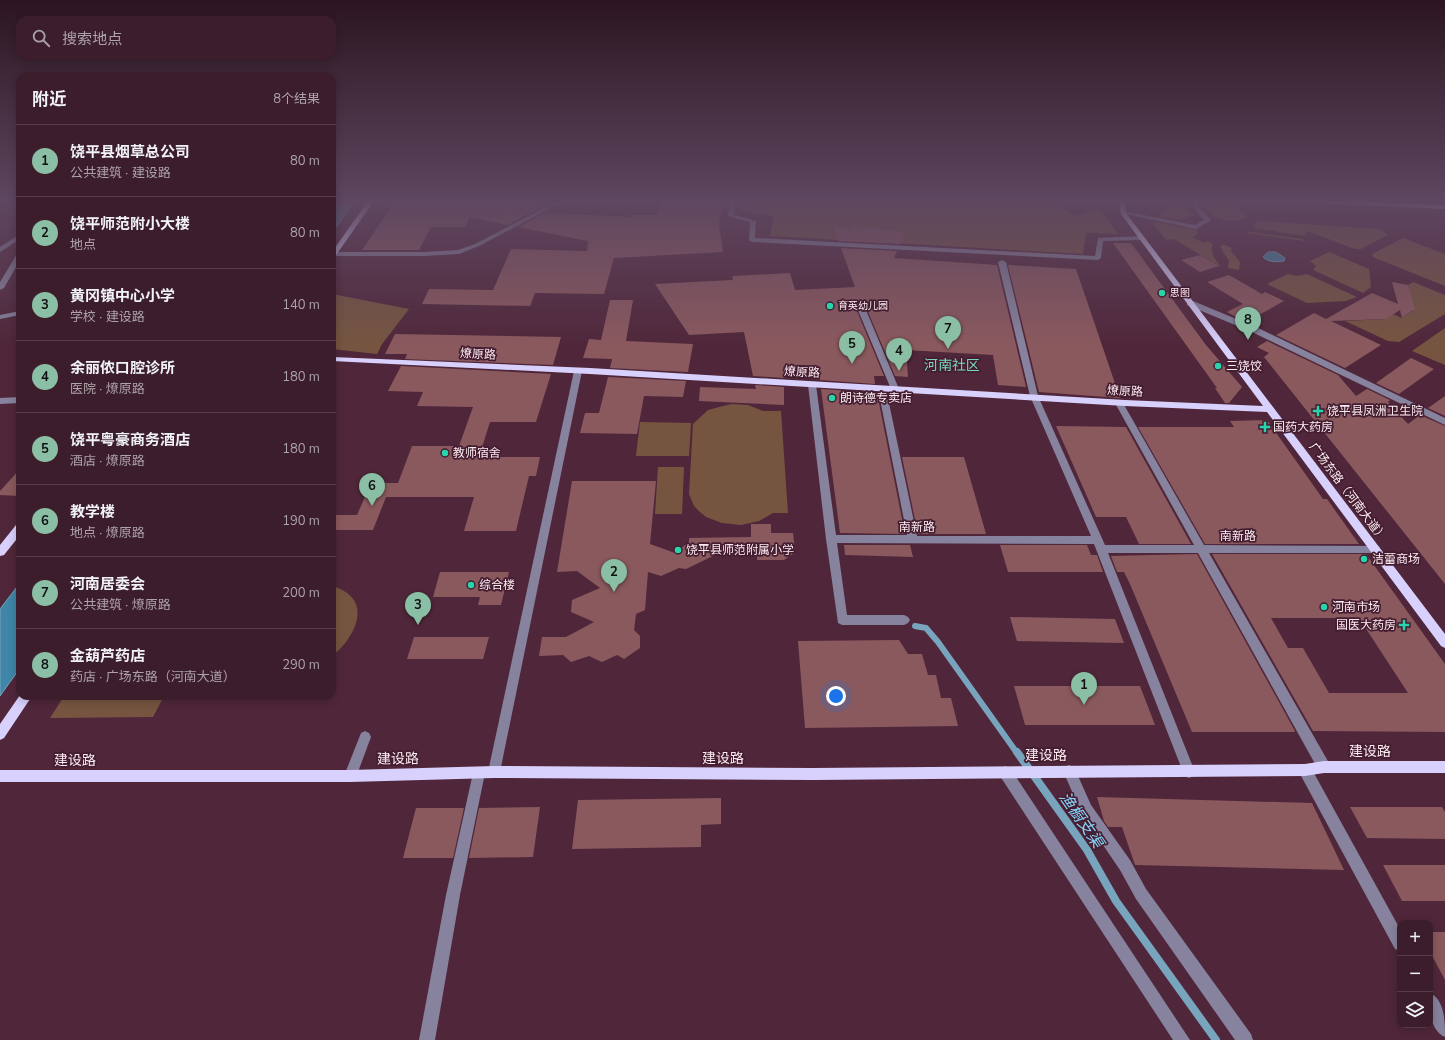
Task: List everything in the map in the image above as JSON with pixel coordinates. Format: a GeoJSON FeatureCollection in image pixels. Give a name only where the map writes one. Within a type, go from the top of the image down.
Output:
{"type":"FeatureCollection","features":[{"type":"Feature","properties":{"kind":"main road","name":"广场东路（河南大道）"},"geometry":{"type":"LineString","coordinates":[[1151,250],[1445,643]]}},
{"type":"Feature","properties":{"kind":"main road","name":"燎原路"},"geometry":{"type":"LineString","coordinates":[[336,359],[1271,409]]}},
{"type":"Feature","properties":{"kind":"main road"},"geometry":{"type":"LineString","coordinates":[[0,552],[16,533]]}},
{"type":"Feature","properties":{"kind":"main road"},"geometry":{"type":"LineString","coordinates":[[0,734],[23,700]]}},
{"type":"Feature","properties":{"kind":"main road","name":"建设路"},"geometry":{"type":"LineString","coordinates":[[0,776],[350,776],[486,772],[812,774],[1069,771],[1189,772],[1305,770],[1324,767],[1445,767]]}},
{"type":"Feature","properties":{"kind":"street"},"geometry":{"type":"LineString","coordinates":[[336,255],[424,254],[459,252],[465,250]]}},
{"type":"Feature","properties":{"kind":"street"},"geometry":{"type":"LineString","coordinates":[[935,250],[1098,258],[1099,250]]}},
{"type":"Feature","properties":{"kind":"street"},"geometry":{"type":"LineString","coordinates":[[0,288],[16,261]]}},
{"type":"Feature","properties":{"kind":"street"},"geometry":{"type":"LineString","coordinates":[[1002,262],[1034,396],[1100,545],[1189,772]]}},
{"type":"Feature","properties":{"kind":"street"},"geometry":{"type":"LineString","coordinates":[[1190,302],[1255,330],[1445,422]]}},
{"type":"Feature","properties":{"kind":"street"},"geometry":{"type":"LineString","coordinates":[[859,303],[895,389]]}},
{"type":"Feature","properties":{"kind":"street"},"geometry":{"type":"LineString","coordinates":[[0,317],[16,314]]}},
{"type":"Feature","properties":{"kind":"street"},"geometry":{"type":"LineString","coordinates":[[427,1040],[453,895],[486,772],[578,371]]}},
{"type":"Feature","properties":{"kind":"street"},"geometry":{"type":"LineString","coordinates":[[812,385],[842,620],[904,620]]}},
{"type":"Feature","properties":{"kind":"street"},"geometry":{"type":"LineString","coordinates":[[882,389],[913,540]]}},
{"type":"Feature","properties":{"kind":"street"},"geometry":{"type":"LineString","coordinates":[[0,401],[16,400]]}},
{"type":"Feature","properties":{"kind":"street"},"geometry":{"type":"LineString","coordinates":[[1119,402],[1324,767]]}},
{"type":"Feature","properties":{"kind":"street","name":"南新路"},"geometry":{"type":"LineString","coordinates":[[831,539],[1100,545],[1202,550],[1375,549]]}},
{"type":"Feature","properties":{"kind":"street"},"geometry":{"type":"LineString","coordinates":[[350,776],[364,737]]}},
{"type":"Feature","properties":{"kind":"street"},"geometry":{"type":"LineString","coordinates":[[1305,770],[1397,939]]}},
{"type":"Feature","properties":{"kind":"street"},"geometry":{"type":"LineString","coordinates":[[1069,771],[1080,797],[1093,820],[1131,872],[1141,894],[1245,1040]]}},
{"type":"Feature","properties":{"kind":"street"},"geometry":{"type":"LineString","coordinates":[[1005,772],[1182,1040]]}},
{"type":"Feature","properties":{"kind":"street"},"geometry":{"type":"LineString","coordinates":[[1433,1007],[1445,1029]]}},
{"type":"Feature","properties":{"kind":"shaded area"},"geometry":{"type":"Polygon","coordinates":[[[1005,250],[1084,250],[1083,254],[1005,250]]]}},
{"type":"Feature","properties":{"kind":"shaded area"},"geometry":{"type":"Polygon","coordinates":[[[1192,250],[1212,250],[1215,259],[1221,267],[1192,250]]]}},
{"type":"Feature","properties":{"kind":"shaded area"},"geometry":{"type":"Polygon","coordinates":[[[1222,250],[1231,250],[1231,251],[1240,262],[1239,270],[1228,268],[1229,261],[1222,250]]]}},
{"type":"Feature","properties":{"kind":"shaded area"},"geometry":{"type":"Polygon","coordinates":[[[1381,250],[1433,250],[1445,254],[1445,286],[1373,257],[1372,254],[1381,250]]]}},
{"type":"Feature","properties":{"kind":"shaded area"},"geometry":{"type":"Polygon","coordinates":[[[1329,252],[1369,269],[1371,287],[1363,293],[1313,270],[1316,266],[1310,261],[1329,252]]]}},
{"type":"Feature","properties":{"kind":"shaded area"},"geometry":{"type":"Polygon","coordinates":[[[1288,274],[1297,276],[1307,274],[1357,297],[1346,301],[1307,303],[1267,284],[1288,274]]]}},
{"type":"Feature","properties":{"kind":"shaded area"},"geometry":{"type":"Polygon","coordinates":[[[1413,282],[1445,295],[1445,314],[1399,342],[1388,341],[1345,321],[1386,319],[1393,314],[1402,318],[1413,311],[1408,285],[1413,282]]]}},
{"type":"Feature","properties":{"kind":"shaded area"},"geometry":{"type":"Polygon","coordinates":[[[336,295],[409,309],[382,344],[377,354],[336,349],[336,295]]]}},
{"type":"Feature","properties":{"kind":"shaded area"},"geometry":{"type":"Polygon","coordinates":[[[1445,328],[1445,365],[1412,351],[1445,328]]]}},
{"type":"Feature","properties":{"kind":"shaded area"},"geometry":{"type":"Polygon","coordinates":[[[731,404],[748,405],[763,411],[781,411],[788,513],[773,513],[759,521],[741,525],[722,523],[706,517],[694,506],[689,494],[693,424],[708,410],[731,404]]]}},
{"type":"Feature","properties":{"kind":"shaded area"},"geometry":{"type":"Polygon","coordinates":[[[640,422],[691,423],[689,456],[636,456],[640,422]]]}},
{"type":"Feature","properties":{"kind":"shaded area"},"geometry":{"type":"Polygon","coordinates":[[[658,467],[684,467],[682,514],[655,514],[658,467]]]}},
{"type":"Feature","properties":{"kind":"shaded area"},"geometry":{"type":"Polygon","coordinates":[[[336,588],[345,592],[353,599],[357,608],[357,618],[354,628],[341,648],[336,652],[336,588]]]}},
{"type":"Feature","properties":{"kind":"shaded area"},"geometry":{"type":"Polygon","coordinates":[[[61,700],[162,700],[153,717],[50,718],[61,700]]]}},
{"type":"Feature","properties":{"kind":"water"},"geometry":{"type":"Polygon","coordinates":[[[1268,252],[1276,252],[1285,258],[1284,261],[1273,262],[1265,259],[1263,257],[1268,252]]]}},
{"type":"Feature","properties":{"kind":"water"},"geometry":{"type":"Polygon","coordinates":[[[16,588],[16,674],[0,696],[0,609],[16,588]]]}},
{"type":"Feature","properties":{"kind":"building"},"geometry":{"type":"Polygon","coordinates":[[[362,250],[419,250],[419,250],[362,250]]]}},
{"type":"Feature","properties":{"kind":"building"},"geometry":{"type":"Polygon","coordinates":[[[511,250],[587,251],[587,250],[723,250],[723,252],[614,258],[604,294],[535,293],[530,306],[422,304],[429,289],[493,290],[511,250]]]}},
{"type":"Feature","properties":{"kind":"building"},"geometry":{"type":"Polygon","coordinates":[[[842,250],[897,251],[894,258],[997,265],[1026,387],[998,385],[993,355],[906,350],[908,377],[895,376],[864,302],[859,300],[855,300],[854,304],[884,376],[874,376],[875,384],[820,380],[818,368],[785,370],[785,378],[753,376],[744,332],[689,335],[655,284],[733,280],[732,276],[790,273],[795,290],[855,287],[842,250]]]}},
{"type":"Feature","properties":{"kind":"building"},"geometry":{"type":"Polygon","coordinates":[[[1118,250],[1136,250],[1206,345],[1242,387],[1229,403],[1225,403],[1215,388],[1217,388],[1118,250]]]}},
{"type":"Feature","properties":{"kind":"building"},"geometry":{"type":"Polygon","coordinates":[[[1200,255],[1219,266],[1200,272],[1181,260],[1200,255]]]}},
{"type":"Feature","properties":{"kind":"building"},"geometry":{"type":"Polygon","coordinates":[[[1008,265],[1076,269],[1120,398],[1039,392],[1008,265]]]}},
{"type":"Feature","properties":{"kind":"building"},"geometry":{"type":"Polygon","coordinates":[[[1229,275],[1262,294],[1265,292],[1284,301],[1246,322],[1227,312],[1243,304],[1207,282],[1229,275]]]}},
{"type":"Feature","properties":{"kind":"building"},"geometry":{"type":"Polygon","coordinates":[[[1392,282],[1408,285],[1415,309],[1402,318],[1400,310],[1386,319],[1331,321],[1381,345],[1345,368],[1276,335],[1314,313],[1326,319],[1372,293],[1398,304],[1392,282]]]}},
{"type":"Feature","properties":{"kind":"building"},"geometry":{"type":"Polygon","coordinates":[[[610,300],[633,300],[626,341],[693,344],[688,372],[610,368],[612,359],[583,358],[589,339],[601,340],[610,300]]]}},
{"type":"Feature","properties":{"kind":"building"},"geometry":{"type":"Polygon","coordinates":[[[395,334],[561,337],[553,365],[405,359],[407,354],[385,354],[395,334]]]}},
{"type":"Feature","properties":{"kind":"building"},"geometry":{"type":"Polygon","coordinates":[[[1267,341],[1338,375],[1356,396],[1367,389],[1390,400],[1388,402],[1408,424],[1420,415],[1445,426],[1445,584],[1264,357],[1269,353],[1257,347],[1267,341]]]}},
{"type":"Feature","properties":{"kind":"building"},"geometry":{"type":"Polygon","coordinates":[[[1411,358],[1434,369],[1399,394],[1376,383],[1411,358]]]}},
{"type":"Feature","properties":{"kind":"building"},"geometry":{"type":"Polygon","coordinates":[[[401,366],[551,374],[536,422],[490,422],[479,457],[540,457],[536,476],[529,476],[516,531],[464,531],[474,497],[386,497],[373,530],[336,530],[336,515],[357,515],[371,483],[398,483],[412,446],[459,446],[473,407],[417,406],[423,392],[388,391],[401,366]]]}},
{"type":"Feature","properties":{"kind":"building"},"geometry":{"type":"Polygon","coordinates":[[[608,377],[686,381],[683,397],[644,396],[637,434],[580,433],[585,413],[599,413],[608,377]]]}},
{"type":"Feature","properties":{"kind":"building"},"geometry":{"type":"Polygon","coordinates":[[[755,385],[784,387],[784,405],[699,401],[700,387],[756,389],[755,385]]]}},
{"type":"Feature","properties":{"kind":"building"},"geometry":{"type":"Polygon","coordinates":[[[821,389],[877,393],[905,534],[840,533],[821,389]]]}},
{"type":"Feature","properties":{"kind":"building"},"geometry":{"type":"Polygon","coordinates":[[[1445,396],[1445,416],[1428,408],[1445,396]]]}},
{"type":"Feature","properties":{"kind":"building"},"geometry":{"type":"Polygon","coordinates":[[[1267,420],[1323,499],[1327,499],[1359,544],[1205,544],[1138,427],[1234,427],[1230,421],[1267,420]]]}},
{"type":"Feature","properties":{"kind":"building"},"geometry":{"type":"Polygon","coordinates":[[[1056,426],[1126,427],[1191,544],[1139,544],[1126,517],[1096,517],[1056,426]]]}},
{"type":"Feature","properties":{"kind":"building"},"geometry":{"type":"Polygon","coordinates":[[[902,457],[964,457],[986,534],[918,534],[902,457]]]}},
{"type":"Feature","properties":{"kind":"building"},"geometry":{"type":"Polygon","coordinates":[[[16,473],[16,496],[0,495],[0,491],[16,473]]]}},
{"type":"Feature","properties":{"kind":"building"},"geometry":{"type":"Polygon","coordinates":[[[572,481],[656,481],[650,544],[675,553],[689,542],[689,538],[751,537],[751,524],[771,524],[771,533],[793,533],[795,552],[784,560],[757,560],[757,555],[715,555],[686,569],[679,568],[661,576],[648,572],[645,610],[636,614],[634,630],[640,636],[640,648],[624,659],[617,655],[602,662],[589,656],[571,662],[563,655],[539,656],[542,637],[566,637],[594,622],[571,612],[572,600],[600,588],[577,571],[557,572],[572,481]]]}},
{"type":"Feature","properties":{"kind":"building"},"geometry":{"type":"Polygon","coordinates":[[[844,545],[910,545],[913,557],[845,555],[844,545]]]}},
{"type":"Feature","properties":{"kind":"building"},"geometry":{"type":"Polygon","coordinates":[[[1000,545],[1087,545],[1091,555],[1097,555],[1103,572],[1008,572],[1000,545]]]}},
{"type":"Feature","properties":{"kind":"building"},"geometry":{"type":"Polygon","coordinates":[[[1197,554],[1295,731],[1294,732],[1192,732],[1130,584],[1124,572],[1117,572],[1111,556],[1197,554]]]}},
{"type":"Feature","properties":{"kind":"building","name":"河南市场"},"geometry":{"type":"Polygon","coordinates":[[[1212,554],[1366,554],[1445,664],[1445,732],[1313,731],[1212,554]],[[1271,618],[1288,648],[1303,648],[1329,693],[1408,693],[1359,618],[1271,618]]]}},
{"type":"Feature","properties":{"kind":"building","name":"综合楼"},"geometry":{"type":"Polygon","coordinates":[[[440,572],[509,572],[501,605],[478,605],[480,597],[433,597],[440,572]]]}},
{"type":"Feature","properties":{"kind":"building"},"geometry":{"type":"Polygon","coordinates":[[[1010,617],[1115,619],[1124,643],[1017,641],[1010,617]]]}},
{"type":"Feature","properties":{"kind":"building"},"geometry":{"type":"Polygon","coordinates":[[[414,637],[489,637],[483,659],[407,659],[414,637]]]}},
{"type":"Feature","properties":{"kind":"building"},"geometry":{"type":"Polygon","coordinates":[[[899,640],[908,654],[922,654],[928,675],[936,675],[941,698],[951,698],[958,726],[805,728],[798,641],[899,640]]]}},
{"type":"Feature","properties":{"kind":"building"},"geometry":{"type":"Polygon","coordinates":[[[1014,686],[1140,686],[1155,725],[1025,725],[1014,686]]]}},
{"type":"Feature","properties":{"kind":"building"},"geometry":{"type":"Polygon","coordinates":[[[1097,797],[1312,803],[1344,870],[1135,865],[1122,827],[1108,827],[1104,821],[1097,797]]]}},
{"type":"Feature","properties":{"kind":"building"},"geometry":{"type":"Polygon","coordinates":[[[721,798],[721,824],[701,825],[701,847],[572,849],[578,800],[721,798]]]}},
{"type":"Feature","properties":{"kind":"building"},"geometry":{"type":"Polygon","coordinates":[[[540,807],[533,857],[469,858],[479,808],[540,807]]]}},
{"type":"Feature","properties":{"kind":"building"},"geometry":{"type":"Polygon","coordinates":[[[1350,807],[1442,807],[1445,812],[1445,839],[1367,838],[1350,807]]]}},
{"type":"Feature","properties":{"kind":"building"},"geometry":{"type":"Polygon","coordinates":[[[416,808],[464,808],[453,858],[403,858],[416,808]]]}},
{"type":"Feature","properties":{"kind":"building"},"geometry":{"type":"Polygon","coordinates":[[[1383,865],[1445,865],[1445,901],[1402,901],[1383,865]]]}},
{"type":"Feature","properties":{"kind":"building"},"geometry":{"type":"Polygon","coordinates":[[[1433,932],[1445,932],[1445,980],[1433,958],[1433,932]]]}},
{"type":"Feature","properties":{"kind":"waterway","name":"渔橱支渠"},"geometry":{"type":"LineString","coordinates":[[915,626],[926,628],[938,642],[1017,753]]}},
{"type":"Feature","properties":{"kind":"waterway","name":"渔橱支渠"},"geometry":{"type":"LineString","coordinates":[[1017,752],[1087,850],[1116,901],[1216,1040]]}},
{"type":"Feature","properties":{"kind":"place","name":"思图"},"geometry":{"type":"Point","coordinates":[1162,293]}},
{"type":"Feature","properties":{"kind":"place","name":"育英幼儿园"},"geometry":{"type":"Point","coordinates":[830,306]}},
{"type":"Feature","properties":{"kind":"place","name":"金葫芦药店"},"geometry":{"type":"Point","coordinates":[1248,340]}},
{"type":"Feature","properties":{"kind":"place","name":"河南居委会"},"geometry":{"type":"Point","coordinates":[948,349]}},
{"type":"Feature","properties":{"kind":"place","name":"饶平粤豪商务酒店"},"geometry":{"type":"Point","coordinates":[852,364]}},
{"type":"Feature","properties":{"kind":"place","name":"三饶饺"},"geometry":{"type":"Point","coordinates":[1218,366]}},
{"type":"Feature","properties":{"kind":"place","name":"余丽侬口腔诊所"},"geometry":{"type":"Point","coordinates":[899,371]}},
{"type":"Feature","properties":{"kind":"place","name":"朗诗德专卖店"},"geometry":{"type":"Point","coordinates":[832,398]}},
{"type":"Feature","properties":{"kind":"place","name":"饶平县凤洲卫生院"},"geometry":{"type":"Point","coordinates":[1318,411]}},
{"type":"Feature","properties":{"kind":"place","name":"国药大药房"},"geometry":{"type":"Point","coordinates":[1265,427]}},
{"type":"Feature","properties":{"kind":"place","name":"教师宿舍"},"geometry":{"type":"Point","coordinates":[445,453]}},
{"type":"Feature","properties":{"kind":"place","name":"教学楼"},"geometry":{"type":"Point","coordinates":[372,506]}},
{"type":"Feature","properties":{"kind":"place","name":"饶平县师范附属小学"},"geometry":{"type":"Point","coordinates":[678,550]}},
{"type":"Feature","properties":{"kind":"place","name":"洁蕾商场"},"geometry":{"type":"Point","coordinates":[1364,559]}},
{"type":"Feature","properties":{"kind":"place","name":"综合楼"},"geometry":{"type":"Point","coordinates":[471,585]}},
{"type":"Feature","properties":{"kind":"place","name":"饶平师范附小大楼"},"geometry":{"type":"Point","coordinates":[614,592]}},
{"type":"Feature","properties":{"kind":"place","name":"河南市场"},"geometry":{"type":"Point","coordinates":[1324,607]}},
{"type":"Feature","properties":{"kind":"place","name":"黄冈镇中心小学"},"geometry":{"type":"Point","coordinates":[418,625]}},
{"type":"Feature","properties":{"kind":"place","name":"国医大药房"},"geometry":{"type":"Point","coordinates":[1404,625]}},
{"type":"Feature","properties":{"kind":"place","name":"饶平县烟草总公司"},"geometry":{"type":"Point","coordinates":[1084,705]}},
{"type":"Feature","properties":{"kind":"district","name":"河南社区"},"geometry":{"type":"Point","coordinates":[952,365]}}]}
